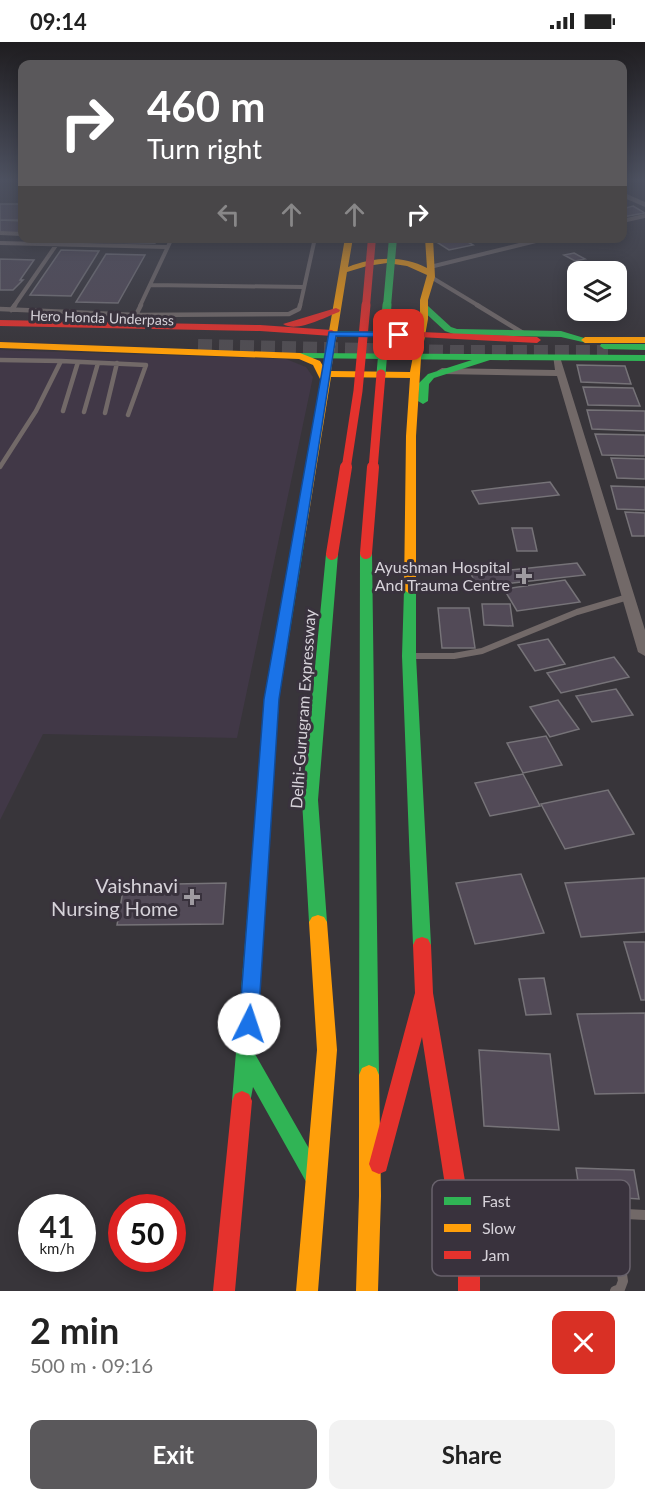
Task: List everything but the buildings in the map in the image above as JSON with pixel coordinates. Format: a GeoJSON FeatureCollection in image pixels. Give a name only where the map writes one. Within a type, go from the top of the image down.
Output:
{"type":"FeatureCollection","features":[{"type":"Feature","properties":{"kind":"main road"},"geometry":{"type":"LineString","coordinates":[[224,1291],[246,1056],[272,699],[348,243]]}},
{"type":"Feature","properties":{"kind":"main road","name":"Delhi-Gurugram Expressway"},"geometry":{"type":"LineString","coordinates":[[307,1291],[327,1050],[310,800],[332,554],[358,391],[372,243]]}},
{"type":"Feature","properties":{"kind":"main road"},"geometry":{"type":"LineString","coordinates":[[367,1291],[370,1196],[366,553],[393,243]]}},
{"type":"Feature","properties":{"kind":"main road"},"geometry":{"type":"LineString","coordinates":[[429,243],[430,272],[416,358],[412,424],[409,656],[424,993],[454,1180]]}},
{"type":"Feature","properties":{"kind":"main road"},"geometry":{"type":"LineString","coordinates":[[344,271],[375,260],[416,264],[430,272]]}},
{"type":"Feature","properties":{"kind":"main road"},"geometry":{"type":"LineString","coordinates":[[260,328],[304,322],[336,310]]}},
{"type":"Feature","properties":{"kind":"main road"},"geometry":{"type":"LineString","coordinates":[[424,313],[456,332],[571,335],[587,340]]}},
{"type":"Feature","properties":{"kind":"main road"},"geometry":{"type":"LineString","coordinates":[[424,313],[442,336]]}},
{"type":"Feature","properties":{"kind":"main road"},"geometry":{"type":"LineString","coordinates":[[0,323],[260,328],[332,333],[587,340],[645,339]]}},
{"type":"Feature","properties":{"kind":"main road","name":"Hero Honda Underpass"},"geometry":{"type":"LineString","coordinates":[[0,330],[200,342],[0,338]]}},
{"type":"Feature","properties":{"kind":"main road"},"geometry":{"type":"LineString","coordinates":[[0,345],[328,358],[645,358]]}},
{"type":"Feature","properties":{"kind":"main road"},"geometry":{"type":"LineString","coordinates":[[645,347],[606,349],[645,353]]}},
{"type":"Feature","properties":{"kind":"main road"},"geometry":{"type":"LineString","coordinates":[[300,356],[317,363],[325,377]]}},
{"type":"Feature","properties":{"kind":"main road"},"geometry":{"type":"LineString","coordinates":[[412,424],[420,419],[424,383],[431,376],[440,371],[490,357]]}},
{"type":"Feature","properties":{"kind":"main road"},"geometry":{"type":"LineString","coordinates":[[325,377],[415,375]]}},
{"type":"Feature","properties":{"kind":"main road"},"geometry":{"type":"LineString","coordinates":[[370,1196],[424,993]]}},
{"type":"Feature","properties":{"kind":"main road"},"geometry":{"type":"LineString","coordinates":[[246,1056],[316,1180]]}},
{"type":"Feature","properties":{"kind":"street"},"geometry":{"type":"LineString","coordinates":[[556,357],[645,652]]}},
{"type":"Feature","properties":{"kind":"street"},"geometry":{"type":"LineString","coordinates":[[440,371],[560,372]]}},
{"type":"Feature","properties":{"kind":"lane"},"geometry":{"type":"LineString","coordinates":[[0,243],[168,247]]}},
{"type":"Feature","properties":{"kind":"lane"},"geometry":{"type":"LineString","coordinates":[[136,315],[170,243]]}},
{"type":"Feature","properties":{"kind":"lane"},"geometry":{"type":"LineString","coordinates":[[0,309],[136,315],[289,314],[299,309],[313,243]]}},
{"type":"Feature","properties":{"kind":"lane"},"geometry":{"type":"LineString","coordinates":[[430,272],[531,243]]}},
{"type":"Feature","properties":{"kind":"lane"},"geometry":{"type":"LineString","coordinates":[[11,310],[56,245]]}},
{"type":"Feature","properties":{"kind":"lane"},"geometry":{"type":"LineString","coordinates":[[430,272],[525,334]]}},
{"type":"Feature","properties":{"kind":"lane"},"geometry":{"type":"LineString","coordinates":[[151,285],[303,287]]}},
{"type":"Feature","properties":{"kind":"lane"},"geometry":{"type":"LineString","coordinates":[[0,360],[146,365],[128,415]]}},
{"type":"Feature","properties":{"kind":"lane"},"geometry":{"type":"LineString","coordinates":[[0,466],[36,411],[61,361]]}},
{"type":"Feature","properties":{"kind":"lane"},"geometry":{"type":"LineString","coordinates":[[63,411],[78,362]]}},
{"type":"Feature","properties":{"kind":"lane"},"geometry":{"type":"LineString","coordinates":[[84,412],[98,363]]}},
{"type":"Feature","properties":{"kind":"lane"},"geometry":{"type":"LineString","coordinates":[[105,413],[117,363]]}},
{"type":"Feature","properties":{"kind":"lane"},"geometry":{"type":"LineString","coordinates":[[409,656],[454,656],[482,651],[577,612],[628,597]]}},
{"type":"Feature","properties":{"kind":"lane"},"geometry":{"type":"LineString","coordinates":[[630,1214],[645,1215]]}},
{"type":"Feature","properties":{"kind":"lane"},"geometry":{"type":"LineString","coordinates":[[615,1291],[620,1289],[622,1276]]}},
{"type":"Feature","properties":{"kind":"shaded area"},"geometry":{"type":"Polygon","coordinates":[[[0,350],[286,359],[306,367],[313,377],[237,738],[43,734],[0,820],[0,350]]]}},
{"type":"Feature","properties":{"kind":"tunnel"},"geometry":{"type":"LineString","coordinates":[[198,346],[451,352],[608,352]]}},
{"type":"Feature","properties":{"kind":"traffic: fast"},"geometry":{"type":"LineString","coordinates":[[381,374],[393,243]]}},
{"type":"Feature","properties":{"kind":"traffic: fast"},"geometry":{"type":"LineString","coordinates":[[424,307],[448,329],[456,332],[561,334],[587,340]]}},
{"type":"Feature","properties":{"kind":"traffic: fast"},"geometry":{"type":"LineString","coordinates":[[332,333],[421,335]]}},
{"type":"Feature","properties":{"kind":"traffic: fast"},"geometry":{"type":"LineString","coordinates":[[604,346],[645,347]]}},
{"type":"Feature","properties":{"kind":"traffic: fast"},"geometry":{"type":"LineString","coordinates":[[300,356],[645,358]]}},
{"type":"Feature","properties":{"kind":"traffic: fast"},"geometry":{"type":"LineString","coordinates":[[423,401],[424,383],[431,376],[490,357]]}},
{"type":"Feature","properties":{"kind":"traffic: fast"},"geometry":{"type":"LineString","coordinates":[[242,1101],[272,699],[299,538]]}},
{"type":"Feature","properties":{"kind":"traffic: fast"},"geometry":{"type":"LineString","coordinates":[[366,553],[369,1075]]}},
{"type":"Feature","properties":{"kind":"traffic: fast"},"geometry":{"type":"LineString","coordinates":[[318,922],[310,800],[332,554]]}},
{"type":"Feature","properties":{"kind":"traffic: fast"},"geometry":{"type":"LineString","coordinates":[[410,590],[409,656],[422,945]]}},
{"type":"Feature","properties":{"kind":"traffic: fast"},"geometry":{"type":"LineString","coordinates":[[246,1056],[316,1180]]}},
{"type":"Feature","properties":{"kind":"traffic: slow"},"geometry":{"type":"LineString","coordinates":[[299,538],[348,243]]}},
{"type":"Feature","properties":{"kind":"traffic: slow"},"geometry":{"type":"LineString","coordinates":[[410,590],[411,436],[416,358],[424,319],[424,300],[431,277],[429,243]]}},
{"type":"Feature","properties":{"kind":"traffic: slow"},"geometry":{"type":"LineString","coordinates":[[344,271],[366,263],[398,261],[430,273]]}},
{"type":"Feature","properties":{"kind":"traffic: slow"},"geometry":{"type":"LineString","coordinates":[[585,340],[645,340]]}},
{"type":"Feature","properties":{"kind":"traffic: slow"},"geometry":{"type":"LineString","coordinates":[[0,345],[300,356],[317,363],[324,379]]}},
{"type":"Feature","properties":{"kind":"traffic: slow"},"geometry":{"type":"LineString","coordinates":[[325,374],[415,375]]}},
{"type":"Feature","properties":{"kind":"traffic: slow"},"geometry":{"type":"LineString","coordinates":[[307,1291],[327,1050],[318,922]]}},
{"type":"Feature","properties":{"kind":"traffic: slow"},"geometry":{"type":"LineString","coordinates":[[367,1291],[370,1196],[369,1075]]}},
{"type":"Feature","properties":{"kind":"traffic: jam"},"geometry":{"type":"LineString","coordinates":[[332,554],[358,391],[372,243]]}},
{"type":"Feature","properties":{"kind":"traffic: jam"},"geometry":{"type":"LineString","coordinates":[[287,324],[304,322],[336,310]]}},
{"type":"Feature","properties":{"kind":"traffic: jam"},"geometry":{"type":"LineString","coordinates":[[0,323],[260,328],[332,333]]}},
{"type":"Feature","properties":{"kind":"traffic: jam"},"geometry":{"type":"LineString","coordinates":[[421,335],[537,340]]}},
{"type":"Feature","properties":{"kind":"traffic: jam"},"geometry":{"type":"LineString","coordinates":[[366,553],[381,374]]}},
{"type":"Feature","properties":{"kind":"traffic: jam"},"geometry":{"type":"LineString","coordinates":[[422,945],[424,993],[454,1180]]}},
{"type":"Feature","properties":{"kind":"traffic: jam"},"geometry":{"type":"LineString","coordinates":[[379,1164],[424,993]]}},
{"type":"Feature","properties":{"kind":"traffic: jam"},"geometry":{"type":"LineString","coordinates":[[224,1291],[242,1101]]}},
{"type":"Feature","properties":{"kind":"traffic: jam"},"geometry":{"type":"LineString","coordinates":[[469,1276],[469,1291]]}},
{"type":"Feature","properties":{"kind":"place","name":"Ayushman Hospital And Trauma Centre"},"geometry":{"type":"Point","coordinates":[524,576]}},
{"type":"Feature","properties":{"kind":"place","name":"Vaishnavi Nursing Home"},"geometry":{"type":"Point","coordinates":[192,897]}},
{"type":"Feature","properties":{"kind":"route"},"geometry":{"type":"LineString","coordinates":[[249,1024],[272,699],[332,333],[399,335]]}}]}
